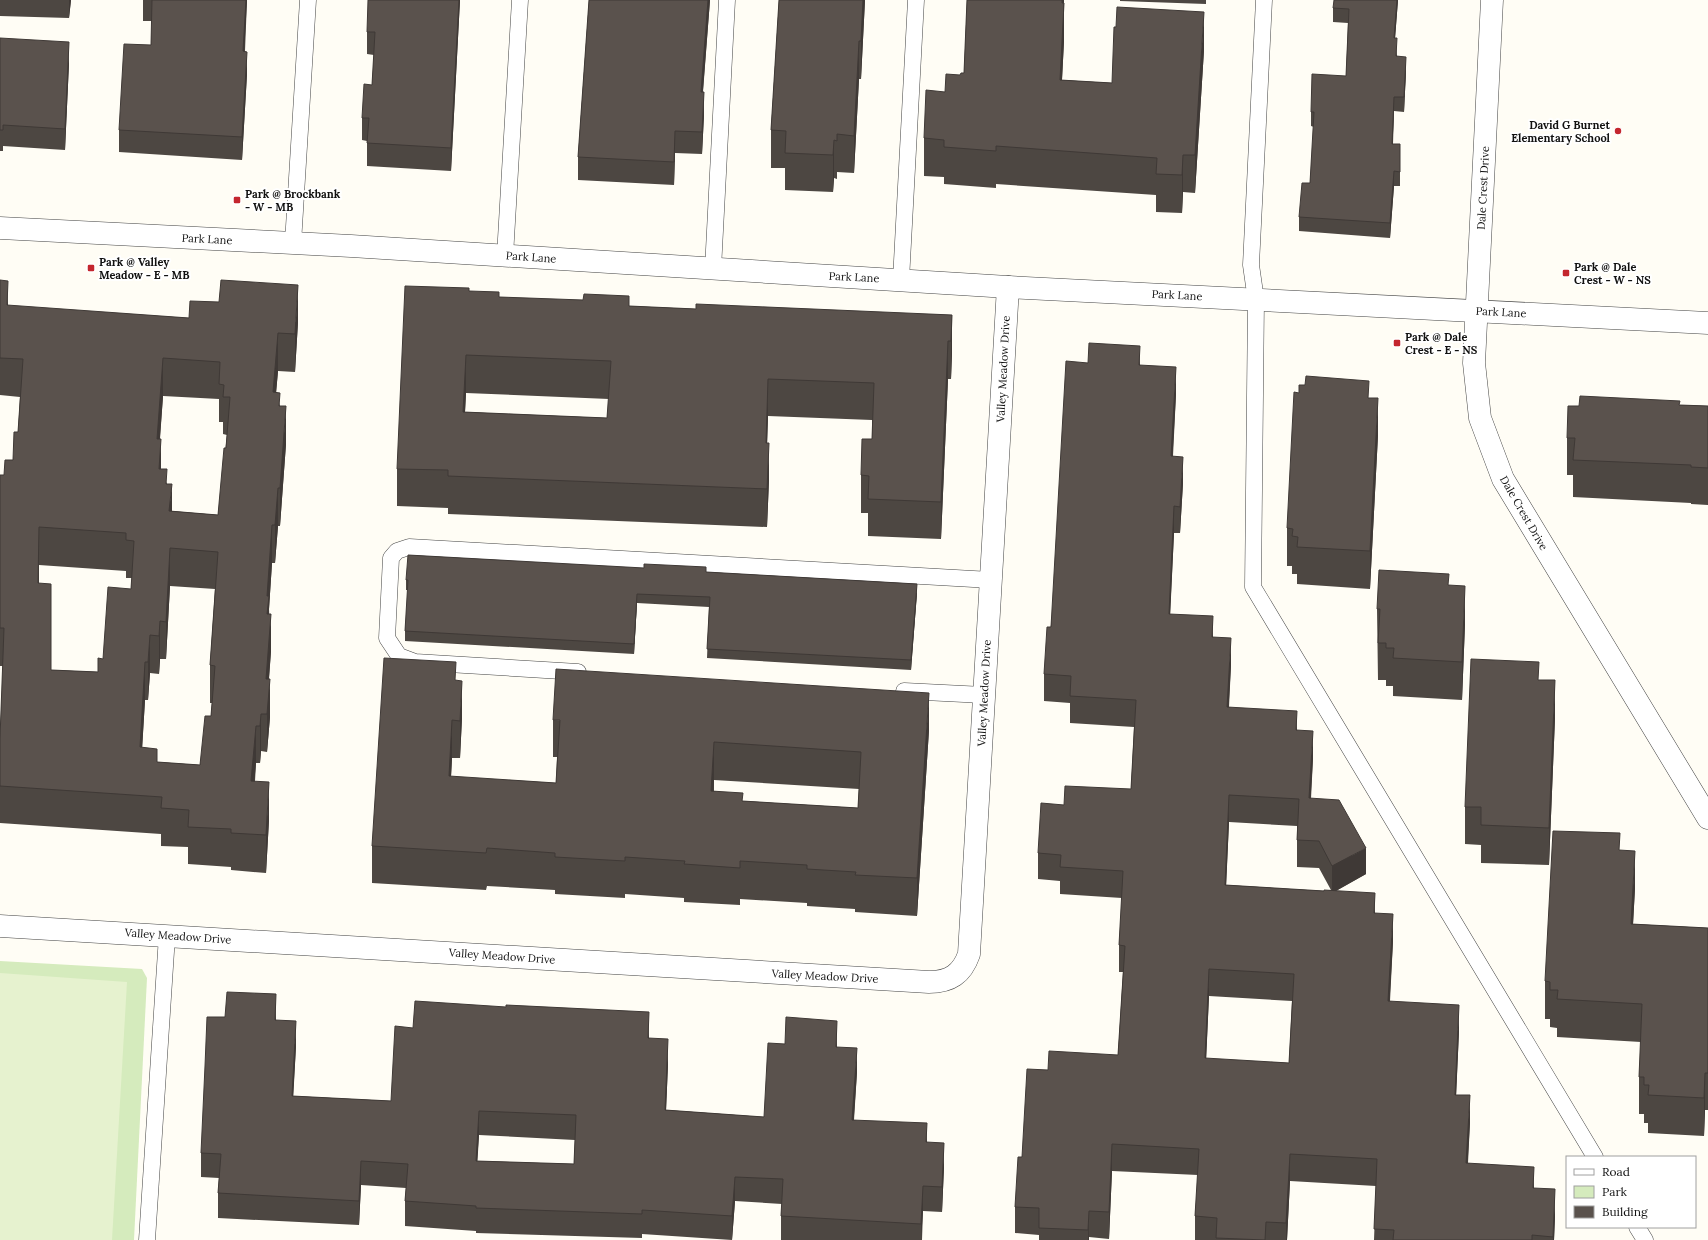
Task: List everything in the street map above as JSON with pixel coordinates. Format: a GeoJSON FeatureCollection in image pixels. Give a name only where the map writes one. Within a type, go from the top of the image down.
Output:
{"type":"FeatureCollection","features":[{"type":"Feature","properties":{"kind":"street","name":"Dale Crest Drive"},"geometry":{"type":"LineString","coordinates":[[1492,0],[1474,364],[1480,418],[1503,479],[1708,818]]}},
{"type":"Feature","properties":{"kind":"street","name":"Park Lane"},"geometry":{"type":"LineString","coordinates":[[0,228],[293,243],[1008,287],[1708,323]]}},
{"type":"Feature","properties":{"kind":"street","name":"Valley Meadow Drive"},"geometry":{"type":"LineString","coordinates":[[0,926],[940,982],[950,979],[959,973],[969,954],[1008,287]]}},
{"type":"Feature","properties":{"kind":"lane"},"geometry":{"type":"LineString","coordinates":[[293,243],[308,0]]}},
{"type":"Feature","properties":{"kind":"lane"},"geometry":{"type":"LineString","coordinates":[[505,256],[520,0]]}},
{"type":"Feature","properties":{"kind":"lane"},"geometry":{"type":"LineString","coordinates":[[713,269],[727,0]]}},
{"type":"Feature","properties":{"kind":"lane"},"geometry":{"type":"LineString","coordinates":[[901,280],[916,0]]}},
{"type":"Feature","properties":{"kind":"lane"},"geometry":{"type":"LineString","coordinates":[[1264,0],[1251,265],[1256,300],[1253,587],[1594,1156]]}},
{"type":"Feature","properties":{"kind":"lane"},"geometry":{"type":"LineString","coordinates":[[596,673],[415,662],[399,656],[387,638],[391,558],[397,551],[409,547],[991,580]]}},
{"type":"Feature","properties":{"kind":"lane"},"geometry":{"type":"LineString","coordinates":[[887,690],[984,695]]}},
{"type":"Feature","properties":{"kind":"lane"},"geometry":{"type":"LineString","coordinates":[[147,1240],[167,936]]}},
{"type":"Feature","properties":{"kind":"lane"},"geometry":{"type":"LineString","coordinates":[[1638,1228],[1645,1240]]}},
{"type":"Feature","properties":{"kind":"green space"},"geometry":{"type":"Polygon","coordinates":[[[0,961],[142,969],[147,978],[134,1240],[0,1240],[0,961]]]}},
{"type":"Feature","properties":{"kind":"green space"},"geometry":{"type":"Polygon","coordinates":[[[0,973],[127,982],[112,1240],[0,1240],[0,973]]]}},
{"type":"Feature","properties":{"kind":"building"},"geometry":{"type":"Polygon","coordinates":[[[152,0],[246,0],[243,51],[247,52],[242,137],[119,130],[124,44],[151,45],[152,0]]]}},
{"type":"Feature","properties":{"kind":"building"},"geometry":{"type":"Polygon","coordinates":[[[368,0],[459,0],[451,148],[367,143],[369,118],[362,118],[364,84],[372,85],[375,32],[367,32],[368,0]]]}},
{"type":"Feature","properties":{"kind":"building"},"geometry":{"type":"Polygon","coordinates":[[[589,0],[708,0],[701,92],[704,92],[702,132],[675,131],[674,162],[578,157],[589,0]]]}},
{"type":"Feature","properties":{"kind":"building"},"geometry":{"type":"Polygon","coordinates":[[[779,0],[863,0],[861,41],[859,41],[854,136],[837,134],[837,141],[834,140],[833,155],[785,153],[786,131],[771,130],[779,0]]]}},
{"type":"Feature","properties":{"kind":"building"},"geometry":{"type":"Polygon","coordinates":[[[967,0],[1062,0],[1062,3],[1064,3],[1060,80],[1112,83],[1114,27],[1116,27],[1117,7],[1204,12],[1195,155],[1183,155],[1182,175],[1156,174],[1157,158],[996,146],[996,151],[944,147],[944,140],[924,138],[926,90],[945,92],[946,74],[960,75],[961,73],[964,73],[967,0]]]}},
{"type":"Feature","properties":{"kind":"building"},"geometry":{"type":"Polygon","coordinates":[[[1334,0],[1397,0],[1394,38],[1397,38],[1396,56],[1406,57],[1404,97],[1394,97],[1392,144],[1400,144],[1400,172],[1394,171],[1390,223],[1299,217],[1302,183],[1310,183],[1314,112],[1311,112],[1312,74],[1346,76],[1349,9],[1333,8],[1334,0]]]}},
{"type":"Feature","properties":{"kind":"building"},"geometry":{"type":"Polygon","coordinates":[[[0,38],[69,42],[65,129],[3,125],[3,130],[0,130],[0,38]]]}},
{"type":"Feature","properties":{"kind":"building"},"geometry":{"type":"Polygon","coordinates":[[[0,280],[8,281],[7,305],[189,318],[190,301],[219,302],[221,280],[298,285],[295,334],[278,333],[273,392],[280,393],[279,406],[286,406],[280,488],[278,488],[275,525],[272,525],[267,596],[269,596],[267,614],[271,614],[266,679],[270,679],[267,714],[261,714],[260,726],[256,726],[251,781],[269,782],[266,835],[231,833],[231,829],[188,827],[189,810],[161,808],[162,797],[0,786],[0,738],[4,628],[0,628],[0,475],[4,475],[5,460],[13,460],[14,432],[18,432],[23,359],[0,358],[0,280]],[[163,358],[157,439],[161,439],[159,469],[167,469],[166,484],[172,484],[169,511],[218,515],[230,397],[223,397],[224,385],[219,384],[220,362],[163,358]],[[39,527],[38,583],[51,584],[51,670],[98,672],[98,658],[103,659],[108,587],[131,589],[134,541],[126,540],[126,533],[39,527]],[[170,548],[166,622],[160,621],[159,636],[150,635],[148,662],[145,662],[140,747],[157,749],[157,762],[200,765],[205,716],[211,716],[215,666],[210,665],[218,552],[170,548]]]}},
{"type":"Feature","properties":{"kind":"building"},"geometry":{"type":"Polygon","coordinates":[[[405,286],[469,288],[469,291],[499,292],[499,297],[583,300],[584,294],[629,296],[629,306],[696,309],[696,304],[952,315],[951,341],[948,341],[941,502],[868,499],[869,476],[861,475],[862,439],[872,439],[874,383],[768,379],[766,443],[769,443],[767,489],[448,476],[448,470],[397,469],[405,286]],[[466,355],[463,412],[607,418],[611,361],[466,355]]]}},
{"type":"Feature","properties":{"kind":"building"},"geometry":{"type":"Polygon","coordinates":[[[1089,343],[1140,346],[1139,365],[1176,367],[1171,456],[1183,457],[1180,507],[1174,506],[1169,614],[1213,616],[1212,637],[1231,638],[1227,707],[1297,711],[1296,730],[1313,731],[1309,798],[1339,800],[1366,848],[1332,866],[1319,841],[1297,840],[1299,799],[1229,795],[1225,885],[1375,893],[1374,913],[1393,914],[1388,1001],[1459,1005],[1455,1095],[1470,1095],[1466,1163],[1534,1167],[1533,1188],[1555,1189],[1553,1237],[1532,1235],[1532,1240],[1393,1240],[1394,1230],[1374,1229],[1377,1159],[1290,1154],[1286,1223],[1266,1222],[1265,1240],[1216,1238],[1217,1218],[1195,1216],[1199,1149],[1112,1144],[1109,1212],[1089,1211],[1088,1230],[1039,1228],[1039,1208],[1015,1207],[1018,1157],[1022,1157],[1027,1069],[1048,1070],[1049,1051],[1118,1055],[1125,946],[1119,945],[1123,871],[1060,867],[1061,855],[1038,853],[1041,803],[1064,805],[1065,786],[1131,789],[1136,700],[1070,696],[1071,676],[1044,674],[1047,627],[1051,627],[1066,361],[1088,363],[1089,343]],[[1209,969],[1205,1058],[1289,1063],[1294,974],[1209,969]]]}},
{"type":"Feature","properties":{"kind":"building"},"geometry":{"type":"Polygon","coordinates":[[[1306,376],[1369,381],[1368,398],[1378,398],[1370,551],[1297,547],[1298,537],[1292,536],[1293,529],[1287,528],[1294,392],[1299,393],[1299,385],[1305,385],[1306,376]]]}},
{"type":"Feature","properties":{"kind":"building"},"geometry":{"type":"Polygon","coordinates":[[[1580,396],[1680,401],[1679,405],[1708,406],[1708,468],[1691,467],[1691,465],[1573,460],[1575,438],[1567,438],[1568,406],[1579,406],[1580,396]]]}},
{"type":"Feature","properties":{"kind":"building"},"geometry":{"type":"Polygon","coordinates":[[[408,555],[644,568],[644,564],[706,567],[706,572],[917,584],[911,660],[707,649],[710,597],[637,594],[634,644],[405,631],[408,555]]]}},
{"type":"Feature","properties":{"kind":"building"},"geometry":{"type":"Polygon","coordinates":[[[1379,570],[1449,574],[1448,585],[1465,586],[1462,662],[1393,658],[1394,648],[1386,648],[1386,643],[1378,643],[1380,609],[1377,609],[1379,570]]]}},
{"type":"Feature","properties":{"kind":"building"},"geometry":{"type":"Polygon","coordinates":[[[384,658],[456,662],[455,680],[462,681],[460,721],[452,720],[449,776],[556,783],[560,720],[553,720],[556,669],[929,693],[917,878],[855,875],[856,872],[807,869],[807,865],[740,861],[740,868],[684,864],[685,861],[625,857],[625,861],[555,857],[555,853],[487,848],[486,853],[372,846],[384,658]],[[714,742],[711,791],[743,793],[742,801],[858,808],[861,752],[714,742]]]}},
{"type":"Feature","properties":{"kind":"building"},"geometry":{"type":"Polygon","coordinates":[[[1471,659],[1539,662],[1538,680],[1555,680],[1549,828],[1481,825],[1481,807],[1465,807],[1471,659]]]}},
{"type":"Feature","properties":{"kind":"building"},"geometry":{"type":"Polygon","coordinates":[[[1553,831],[1620,833],[1619,850],[1635,851],[1631,924],[1708,928],[1708,1073],[1705,1073],[1704,1098],[1648,1095],[1649,1085],[1644,1085],[1644,1077],[1639,1077],[1642,1004],[1557,999],[1558,990],[1550,990],[1550,982],[1545,981],[1553,831]]]}},
{"type":"Feature","properties":{"kind":"building"},"geometry":{"type":"Polygon","coordinates":[[[227,992],[276,994],[275,1020],[296,1021],[292,1096],[391,1101],[395,1026],[413,1028],[415,1001],[506,1007],[506,1005],[649,1012],[648,1038],[668,1039],[665,1110],[764,1117],[768,1043],[785,1044],[786,1017],[837,1021],[836,1047],[857,1048],[852,1120],[927,1123],[926,1142],[944,1143],[942,1187],[923,1186],[921,1224],[781,1216],[783,1179],[735,1177],[732,1216],[642,1210],[642,1214],[476,1208],[476,1206],[405,1201],[408,1164],[361,1161],[359,1201],[218,1193],[221,1154],[201,1153],[207,1017],[225,1017],[227,992]],[[479,1111],[476,1161],[574,1164],[576,1115],[479,1111]]]}},
{"type":"Feature","properties":{"kind":"place","name":"David G Burnet Elementary School"},"geometry":{"type":"Point","coordinates":[1618,131]}},
{"type":"Feature","properties":{"kind":"place","name":"Park @ Brockbank - W - MB"},"geometry":{"type":"Point","coordinates":[237,200]}},
{"type":"Feature","properties":{"kind":"place","name":"Park @ Valley Meadow - E - MB"},"geometry":{"type":"Point","coordinates":[91,268]}},
{"type":"Feature","properties":{"kind":"place","name":"Park @ Dale Crest - W - NS"},"geometry":{"type":"Point","coordinates":[1566,273]}},
{"type":"Feature","properties":{"kind":"place","name":"Park @ Dale Crest - E - NS"},"geometry":{"type":"Point","coordinates":[1397,343]}}]}
